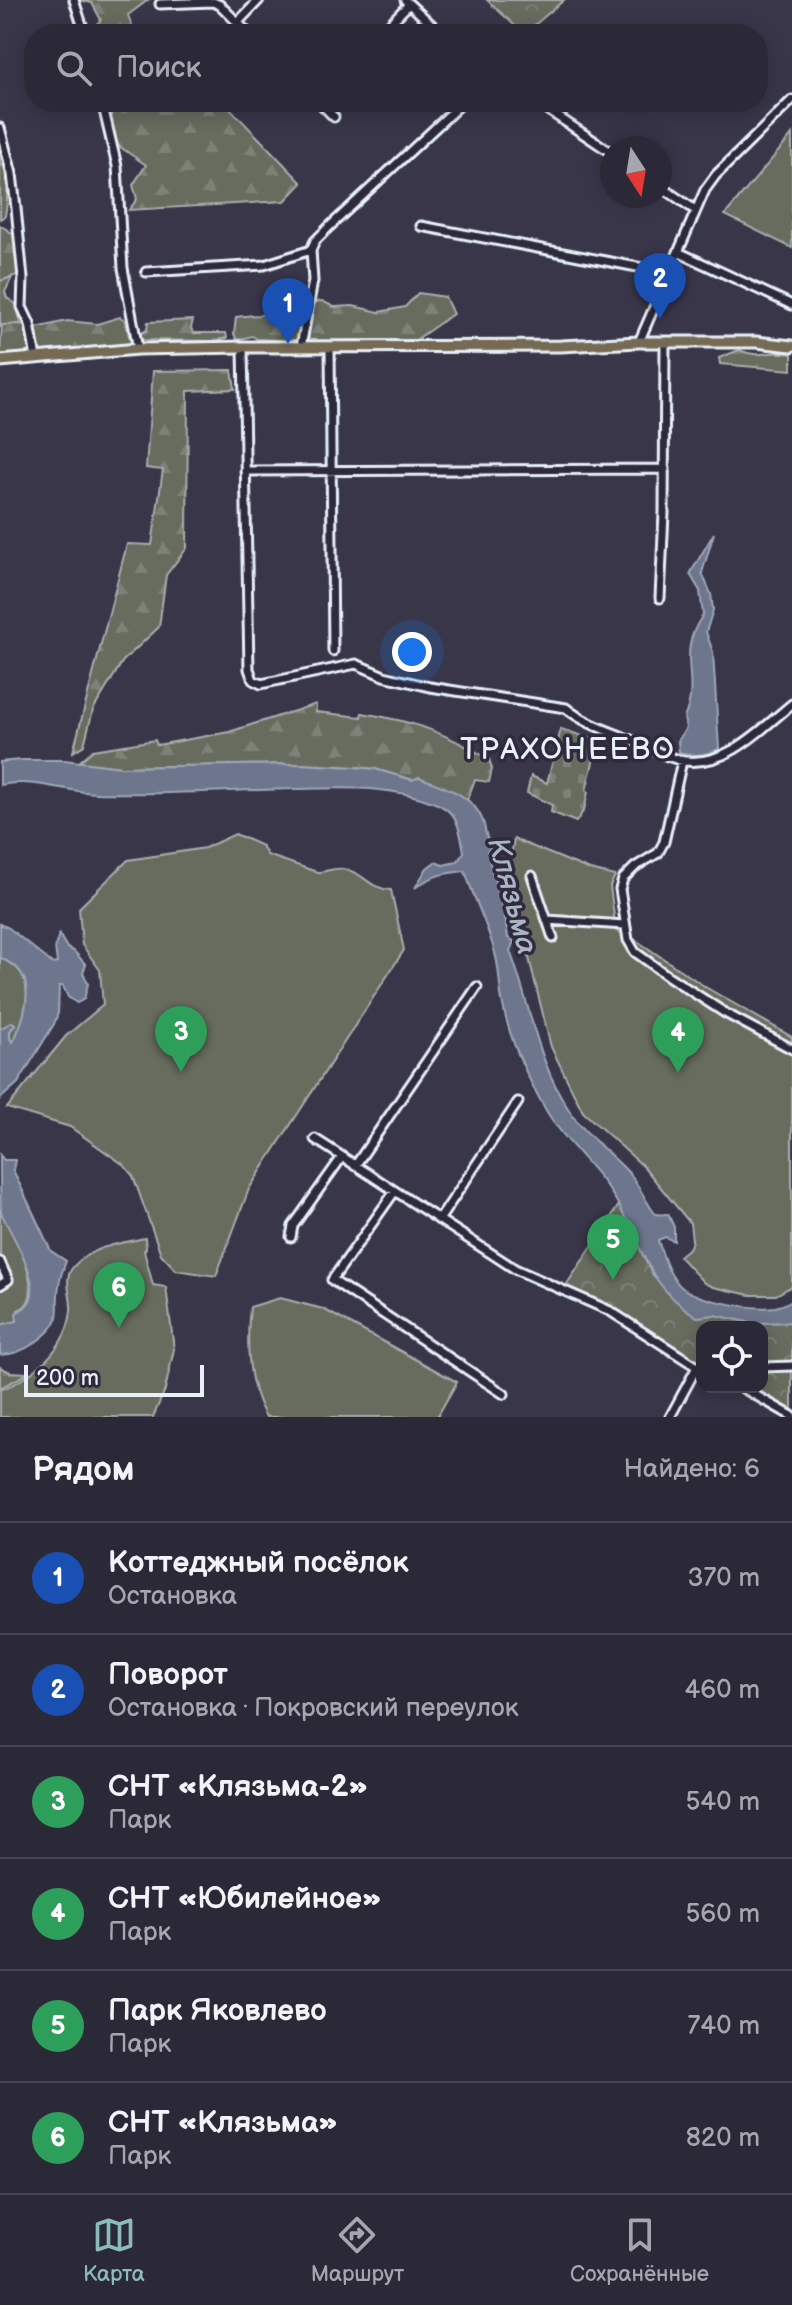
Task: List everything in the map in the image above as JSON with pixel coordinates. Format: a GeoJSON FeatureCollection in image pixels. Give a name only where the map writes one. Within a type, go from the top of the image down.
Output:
{"type":"FeatureCollection","features":[{"type":"Feature","properties":{"kind":"main road"},"geometry":{"type":"LineString","coordinates":[[0,361],[138,349],[243,347],[548,346],[639,342],[756,342],[792,346]]}},
{"type":"Feature","properties":{"kind":"street"},"geometry":{"type":"LineString","coordinates":[[74,0],[82,24]]}},
{"type":"Feature","properties":{"kind":"street"},"geometry":{"type":"LineString","coordinates":[[160,4],[213,2],[238,22],[259,0]]}},
{"type":"Feature","properties":{"kind":"street"},"geometry":{"type":"LineString","coordinates":[[388,24],[407,2],[431,24]]}},
{"type":"Feature","properties":{"kind":"street"},"geometry":{"type":"LineString","coordinates":[[639,342],[710,182],[792,100]]}},
{"type":"Feature","properties":{"kind":"street"},"geometry":{"type":"LineString","coordinates":[[104,112],[117,166],[123,268],[138,349]]}},
{"type":"Feature","properties":{"kind":"street"},"geometry":{"type":"LineString","coordinates":[[329,112],[334,117]]}},
{"type":"Feature","properties":{"kind":"street"},"geometry":{"type":"LineString","coordinates":[[301,347],[313,281],[311,250],[315,241],[452,112]]}},
{"type":"Feature","properties":{"kind":"street"},"geometry":{"type":"LineString","coordinates":[[551,112],[600,145]]}},
{"type":"Feature","properties":{"kind":"street"},"geometry":{"type":"LineString","coordinates":[[0,128],[12,174],[23,278],[22,307],[30,324],[36,358]]}},
{"type":"Feature","properties":{"kind":"street"},"geometry":{"type":"LineString","coordinates":[[672,194],[695,210]]}},
{"type":"Feature","properties":{"kind":"street"},"geometry":{"type":"LineString","coordinates":[[421,226],[669,273]]}},
{"type":"Feature","properties":{"kind":"street"},"geometry":{"type":"LineString","coordinates":[[146,272],[264,265],[311,250]]}},
{"type":"Feature","properties":{"kind":"street"},"geometry":{"type":"LineString","coordinates":[[678,252],[792,305]]}},
{"type":"Feature","properties":{"kind":"street"},"geometry":{"type":"LineString","coordinates":[[660,598],[665,469],[665,342]]}},
{"type":"Feature","properties":{"kind":"street"},"geometry":{"type":"LineString","coordinates":[[243,347],[249,669],[253,680],[261,684],[356,664],[384,676],[430,687],[566,708],[575,716],[682,761],[704,761],[726,754],[792,704]]}},
{"type":"Feature","properties":{"kind":"street"},"geometry":{"type":"LineString","coordinates":[[330,347],[333,651]]}},
{"type":"Feature","properties":{"kind":"street"},"geometry":{"type":"LineString","coordinates":[[245,471],[665,469]]}},
{"type":"Feature","properties":{"kind":"street"},"geometry":{"type":"LineString","coordinates":[[682,761],[664,842],[658,853],[635,867],[623,879],[620,889],[628,940],[635,952],[657,968],[725,1013],[792,1049]]}},
{"type":"Feature","properties":{"kind":"street"},"geometry":{"type":"LineString","coordinates":[[532,876],[553,938]]}},
{"type":"Feature","properties":{"kind":"street"},"geometry":{"type":"LineString","coordinates":[[547,920],[625,925]]}},
{"type":"Feature","properties":{"kind":"street"},"geometry":{"type":"LineString","coordinates":[[355,1166],[477,987]]}},
{"type":"Feature","properties":{"kind":"street"},"geometry":{"type":"LineString","coordinates":[[439,1220],[518,1102]]}},
{"type":"Feature","properties":{"kind":"street"},"geometry":{"type":"LineString","coordinates":[[315,1139],[515,1269],[610,1311],[696,1365]]}},
{"type":"Feature","properties":{"kind":"street"},"geometry":{"type":"LineString","coordinates":[[291,1237],[293,1226],[342,1157]]}},
{"type":"Feature","properties":{"kind":"street"},"geometry":{"type":"LineString","coordinates":[[395,1191],[332,1280],[504,1394]]}},
{"type":"Feature","properties":{"kind":"street"},"geometry":{"type":"LineString","coordinates":[[0,1262],[8,1280],[0,1285]]}},
{"type":"Feature","properties":{"kind":"street"},"geometry":{"type":"LineString","coordinates":[[768,1367],[792,1366]]}},
{"type":"Feature","properties":{"kind":"street"},"geometry":{"type":"LineString","coordinates":[[670,1417],[696,1375]]}},
{"type":"Feature","properties":{"kind":"street"},"geometry":{"type":"LineString","coordinates":[[752,1393],[792,1416]]}},
{"type":"Feature","properties":{"kind":"green space"},"geometry":{"type":"Polygon","coordinates":[[[80,0],[148,0],[128,15],[131,24],[97,24],[101,20],[92,3],[80,0]]]}},
{"type":"Feature","properties":{"kind":"green space"},"geometry":{"type":"Polygon","coordinates":[[[487,0],[564,0],[536,24],[513,24],[487,0]]]}},
{"type":"Feature","properties":{"kind":"green space"},"geometry":{"type":"Polygon","coordinates":[[[106,112],[234,112],[302,183],[285,201],[129,210],[137,199],[133,185],[146,165],[113,142],[106,112]]]}},
{"type":"Feature","properties":{"kind":"green space"},"geometry":{"type":"Polygon","coordinates":[[[792,135],[792,248],[725,215],[792,135]]]}},
{"type":"Feature","properties":{"kind":"green space"},"geometry":{"type":"Polygon","coordinates":[[[0,151],[7,191],[5,216],[0,219],[0,151]]]}},
{"type":"Feature","properties":{"kind":"green space"},"geometry":{"type":"Polygon","coordinates":[[[0,225],[16,236],[19,266],[17,275],[0,281],[0,225]]]}},
{"type":"Feature","properties":{"kind":"green space"},"geometry":{"type":"Polygon","coordinates":[[[12,277],[5,292],[7,298],[16,304],[21,324],[0,327],[0,281],[12,277]]]}},
{"type":"Feature","properties":{"kind":"green space"},"geometry":{"type":"Polygon","coordinates":[[[418,293],[445,297],[453,314],[414,341],[313,341],[308,338],[312,307],[316,302],[379,312],[405,307],[418,293]]]}},
{"type":"Feature","properties":{"kind":"green space"},"geometry":{"type":"Polygon","coordinates":[[[304,300],[298,341],[257,339],[252,336],[237,340],[234,334],[236,317],[280,313],[304,300]]]}},
{"type":"Feature","properties":{"kind":"green space"},"geometry":{"type":"Polygon","coordinates":[[[120,317],[125,320],[131,344],[0,355],[2,325],[21,324],[32,329],[67,321],[97,324],[120,317]]]}},
{"type":"Feature","properties":{"kind":"green space"},"geometry":{"type":"Polygon","coordinates":[[[193,320],[191,328],[194,333],[226,333],[227,338],[213,341],[139,340],[139,334],[147,330],[148,322],[193,320]]]}},
{"type":"Feature","properties":{"kind":"green space"},"geometry":{"type":"Polygon","coordinates":[[[739,350],[754,354],[792,354],[792,370],[720,364],[719,358],[739,350]]]}},
{"type":"Feature","properties":{"kind":"green space"},"geometry":{"type":"Polygon","coordinates":[[[232,370],[235,389],[188,391],[187,548],[166,575],[159,627],[123,661],[93,710],[84,745],[73,752],[127,544],[152,545],[163,470],[146,468],[153,371],[232,370]]]}},
{"type":"Feature","properties":{"kind":"green space"},"geometry":{"type":"Polygon","coordinates":[[[316,704],[316,712],[361,717],[362,713],[398,720],[456,741],[489,759],[492,769],[489,782],[475,780],[467,800],[455,792],[375,769],[299,764],[121,767],[79,762],[93,750],[155,740],[157,745],[229,732],[316,704]]]}},
{"type":"Feature","properties":{"kind":"green space"},"geometry":{"type":"Polygon","coordinates":[[[561,729],[598,741],[584,810],[576,822],[551,812],[552,805],[527,793],[531,776],[547,783],[561,729]]]}},
{"type":"Feature","properties":{"kind":"green space"},"geometry":{"type":"Polygon","coordinates":[[[235,834],[262,846],[267,855],[317,872],[337,869],[351,871],[383,889],[391,890],[404,950],[249,1189],[216,1276],[176,1270],[161,1254],[133,1176],[124,1165],[70,1127],[7,1108],[66,1036],[103,1005],[100,970],[82,945],[79,908],[128,860],[205,848],[235,834]]]}},
{"type":"Feature","properties":{"kind":"green space"},"geometry":{"type":"Polygon","coordinates":[[[514,839],[590,870],[615,876],[610,886],[616,931],[634,939],[707,988],[792,1037],[792,1286],[776,1295],[750,1295],[704,1283],[679,1256],[690,1247],[690,1223],[644,1167],[583,1112],[551,1047],[508,873],[514,839]]]}},
{"type":"Feature","properties":{"kind":"green space"},"geometry":{"type":"Polygon","coordinates":[[[0,957],[17,968],[26,984],[24,1015],[13,1042],[10,1031],[15,1025],[0,1029],[0,957]]]}},
{"type":"Feature","properties":{"kind":"green space"},"geometry":{"type":"Polygon","coordinates":[[[619,1205],[652,1274],[697,1317],[715,1315],[744,1321],[696,1321],[696,1362],[629,1319],[565,1287],[619,1205]]]}},
{"type":"Feature","properties":{"kind":"green space"},"geometry":{"type":"Polygon","coordinates":[[[0,1211],[26,1264],[30,1293],[27,1303],[18,1310],[18,1321],[0,1325],[0,1211]]]}},
{"type":"Feature","properties":{"kind":"green space"},"geometry":{"type":"Polygon","coordinates":[[[145,1238],[144,1251],[153,1285],[166,1287],[174,1349],[165,1390],[153,1417],[0,1417],[0,1390],[36,1369],[63,1336],[71,1310],[68,1280],[72,1269],[99,1249],[145,1238]]]}},
{"type":"Feature","properties":{"kind":"green space"},"geometry":{"type":"Polygon","coordinates":[[[280,1298],[323,1309],[457,1382],[437,1417],[266,1417],[255,1391],[249,1363],[250,1307],[280,1298]]]}},
{"type":"Feature","properties":{"kind":"green space"},"geometry":{"type":"Polygon","coordinates":[[[792,1322],[792,1363],[768,1363],[768,1323],[792,1322]]]}},
{"type":"Feature","properties":{"kind":"green space"},"geometry":{"type":"Polygon","coordinates":[[[0,1367],[10,1372],[29,1373],[0,1388],[0,1367]]]}},
{"type":"Feature","properties":{"kind":"green space"},"geometry":{"type":"Polygon","coordinates":[[[792,1368],[792,1413],[758,1393],[768,1393],[768,1369],[792,1368]]]}},
{"type":"Feature","properties":{"kind":"water"},"geometry":{"type":"Polygon","coordinates":[[[714,533],[702,573],[711,594],[713,610],[706,632],[713,652],[719,749],[689,755],[679,752],[678,741],[686,728],[684,718],[689,704],[690,643],[703,615],[700,591],[690,574],[714,533]]]}},
{"type":"Feature","properties":{"kind":"water"},"geometry":{"type":"Polygon","coordinates":[[[64,760],[121,767],[299,764],[354,767],[375,769],[412,780],[419,777],[465,798],[483,821],[491,846],[487,852],[508,938],[514,941],[510,951],[551,1076],[573,1116],[629,1173],[654,1212],[668,1214],[674,1227],[674,1241],[665,1237],[658,1240],[670,1273],[684,1289],[715,1301],[766,1308],[792,1300],[792,1322],[744,1321],[715,1315],[697,1317],[680,1305],[657,1280],[618,1204],[555,1124],[527,1074],[506,1019],[493,946],[465,871],[439,875],[415,888],[427,868],[435,862],[443,865],[457,862],[464,852],[457,822],[449,811],[418,797],[367,789],[96,793],[24,783],[0,785],[0,762],[64,760]]]}},
{"type":"Feature","properties":{"kind":"water"},"geometry":{"type":"Polygon","coordinates":[[[0,924],[53,964],[57,963],[55,947],[59,934],[67,948],[74,951],[86,965],[83,972],[88,984],[84,999],[77,1003],[68,997],[63,986],[59,986],[58,1013],[54,1024],[18,1083],[0,1099],[0,1029],[12,1022],[15,1024],[10,1031],[13,1042],[24,1015],[27,994],[23,976],[0,957],[0,924]]]}},
{"type":"Feature","properties":{"kind":"water"},"geometry":{"type":"Polygon","coordinates":[[[0,1155],[4,1160],[15,1160],[13,1170],[51,1251],[66,1261],[58,1291],[58,1314],[53,1326],[28,1347],[0,1355],[0,1325],[17,1321],[16,1313],[26,1306],[32,1286],[24,1259],[1,1212],[0,1155]]]}},
{"type":"Feature","properties":{"kind":"place","name":"Поворот"},"geometry":{"type":"Point","coordinates":[660,319]}},
{"type":"Feature","properties":{"kind":"place","name":"Коттеджный посёлок"},"geometry":{"type":"Point","coordinates":[288,344]}},
{"type":"Feature","properties":{"kind":"place","name":"СНТ «Клязьма-2»"},"geometry":{"type":"Point","coordinates":[181,1072]}},
{"type":"Feature","properties":{"kind":"place","name":"СНТ «Юбилейное»"},"geometry":{"type":"Point","coordinates":[678,1073]}},
{"type":"Feature","properties":{"kind":"place","name":"Парк Яковлево"},"geometry":{"type":"Point","coordinates":[613,1280]}},
{"type":"Feature","properties":{"kind":"place","name":"СНТ «Клязьма»"},"geometry":{"type":"Point","coordinates":[119,1328]}},
{"type":"Feature","properties":{"kind":"district","name":"ТРАХОНЕЕВО"},"geometry":{"type":"Point","coordinates":[568,750]}},
{"type":"Feature","properties":{"kind":"water label","name":"Клязьма"},"geometry":{"type":"Point","coordinates":[512,896]}}]}
